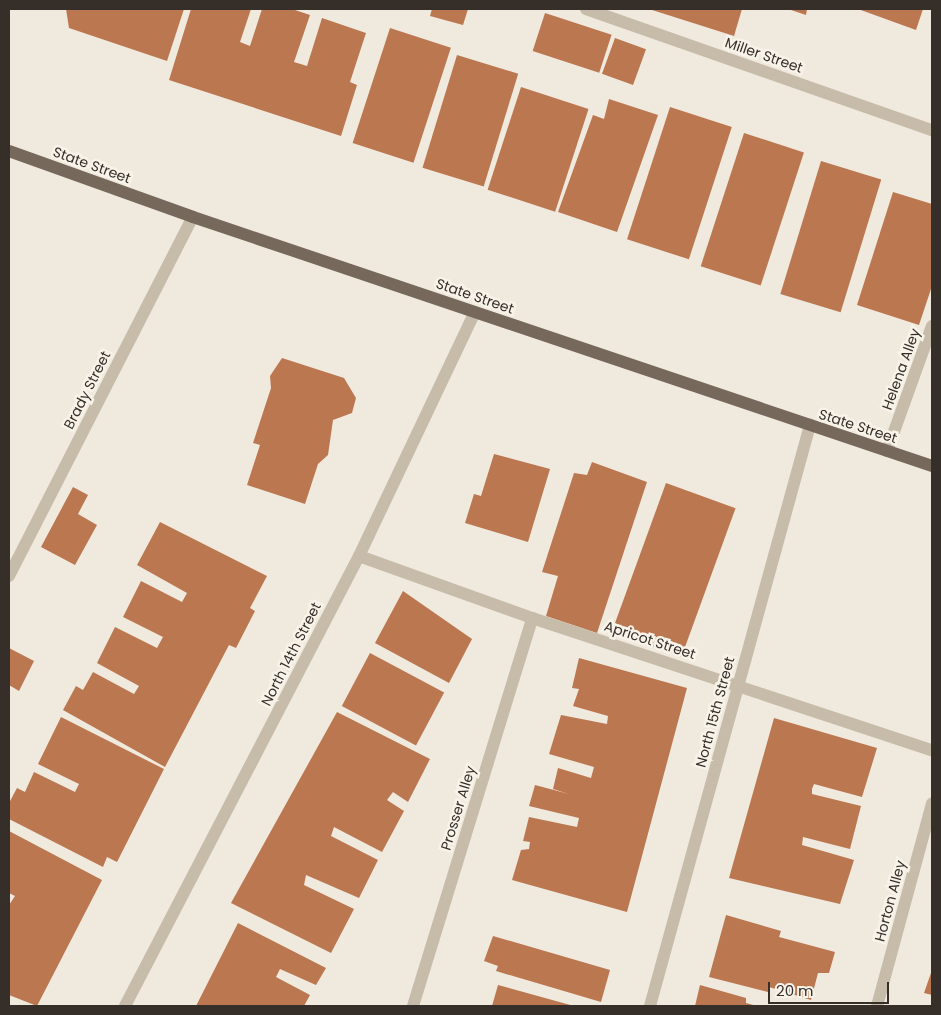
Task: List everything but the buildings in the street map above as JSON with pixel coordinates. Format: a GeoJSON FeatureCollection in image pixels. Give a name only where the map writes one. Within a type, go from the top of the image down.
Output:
{"type":"FeatureCollection","features":[{"type":"Feature","properties":{"kind":"main road","name":"State Street"},"geometry":{"type":"LineString","coordinates":[[9,151],[193,217],[932,466]]}},
{"type":"Feature","properties":{"kind":"street","name":"Miller Street"},"geometry":{"type":"LineString","coordinates":[[586,9],[932,130]]}},
{"type":"Feature","properties":{"kind":"street","name":"Brady Street"},"geometry":{"type":"LineString","coordinates":[[9,576],[193,217]]}},
{"type":"Feature","properties":{"kind":"street","name":"North 14th Street"},"geometry":{"type":"LineString","coordinates":[[126,1006],[359,556],[475,312]]}},
{"type":"Feature","properties":{"kind":"street","name":"Helena Alley"},"geometry":{"type":"LineString","coordinates":[[888,451],[932,326]]}},
{"type":"Feature","properties":{"kind":"street","name":"North 15th Street"},"geometry":{"type":"LineString","coordinates":[[650,1006],[810,425]]}},
{"type":"Feature","properties":{"kind":"street","name":"Apricot Street"},"geometry":{"type":"LineString","coordinates":[[359,556],[532,618],[738,684],[932,750]]}},
{"type":"Feature","properties":{"kind":"street","name":"Prosser Alley"},"geometry":{"type":"LineString","coordinates":[[413,1006],[532,618]]}},
{"type":"Feature","properties":{"kind":"street","name":"Horton Alley"},"geometry":{"type":"LineString","coordinates":[[877,1006],[932,804]]}}]}
